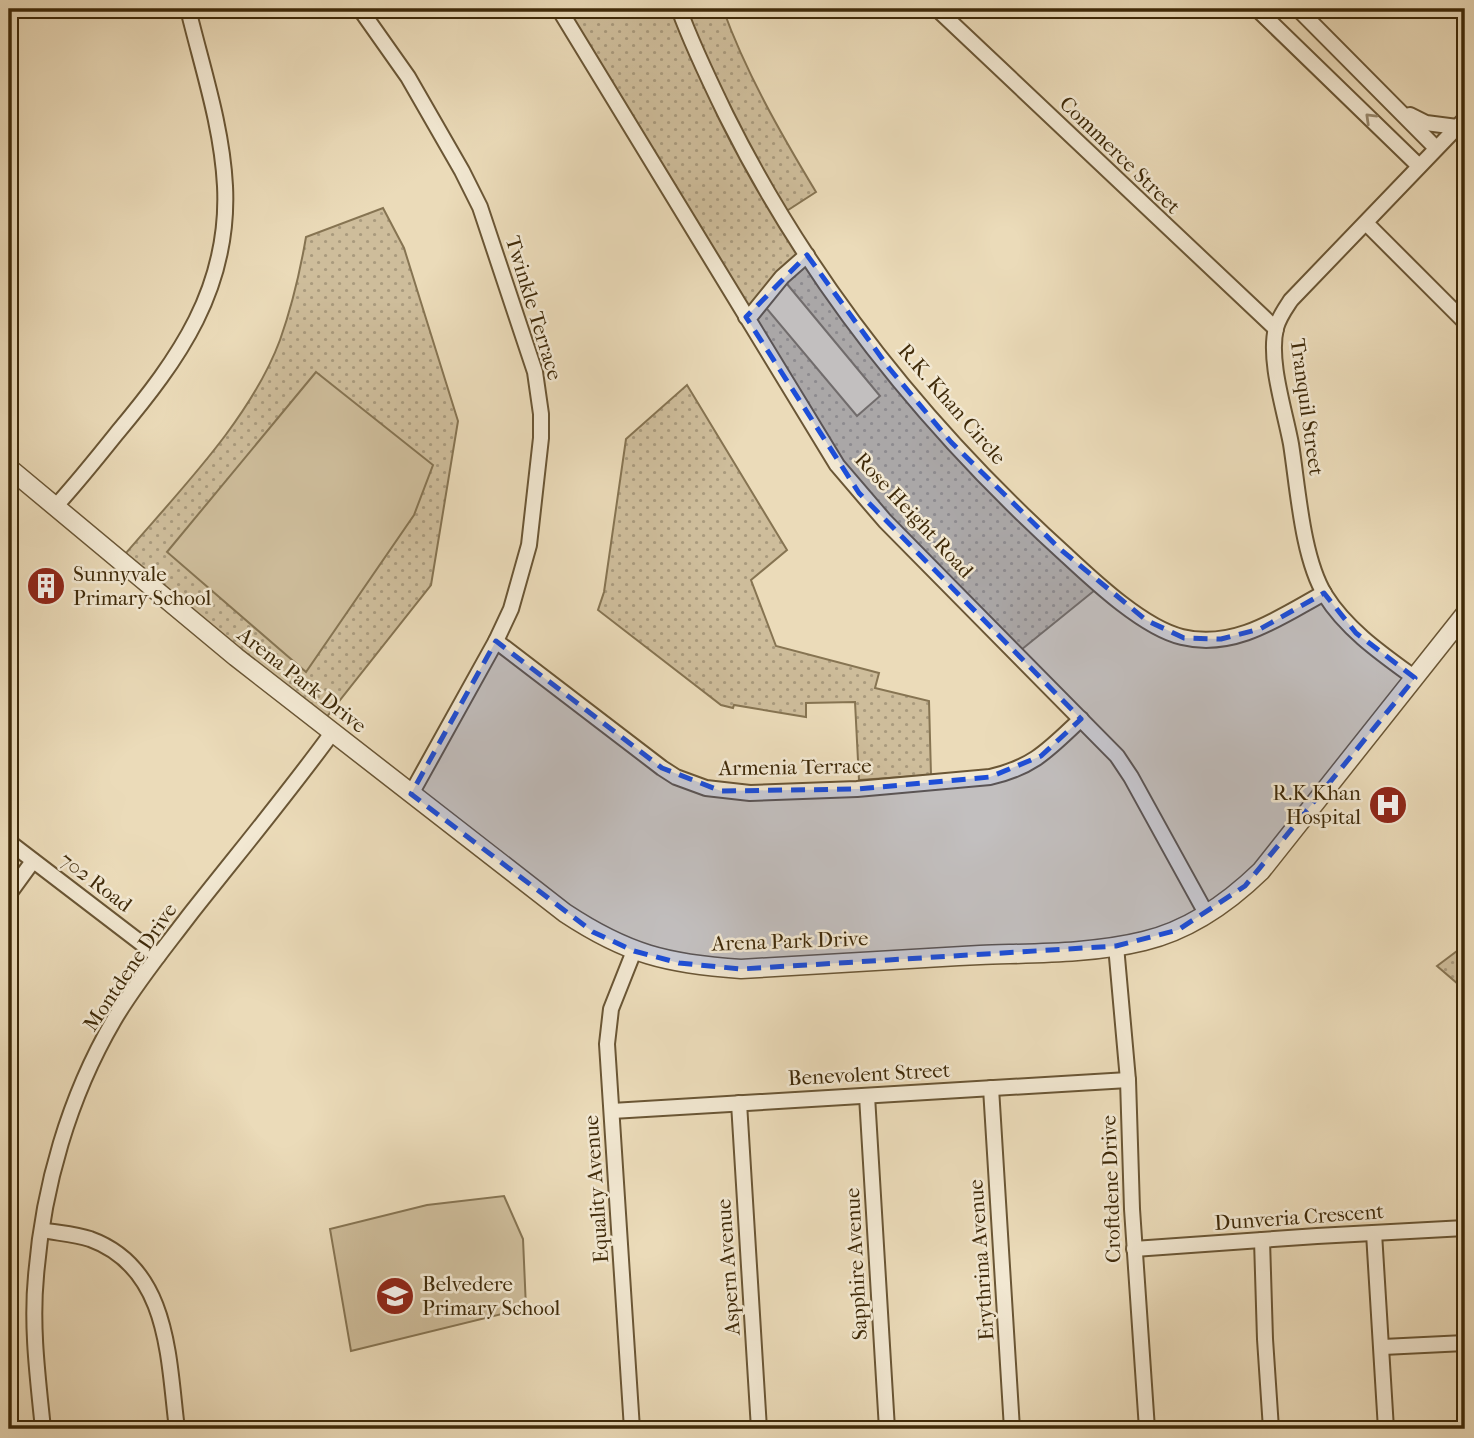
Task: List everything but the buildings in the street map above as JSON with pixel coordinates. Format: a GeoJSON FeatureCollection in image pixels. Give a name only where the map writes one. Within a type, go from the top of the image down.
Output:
{"type":"FeatureCollection","features":[{"type":"Feature","properties":{"kind":"street"},"geometry":{"type":"LineString","coordinates":[[55,507],[156,387],[175,360],[192,332],[214,278],[221,248],[225,186],[217,129],[188,9]]}},
{"type":"Feature","properties":{"kind":"street","name":"Twinkle Terrace"},"geometry":{"type":"LineString","coordinates":[[360,9],[408,76],[480,207],[535,372],[541,414],[541,438],[529,545],[511,609],[411,794]]}},
{"type":"Feature","properties":{"kind":"street","name":"Rose Height Road"},"geometry":{"type":"LineString","coordinates":[[559,9],[837,465],[859,493],[1117,757],[1131,777],[1207,915]]}},
{"type":"Feature","properties":{"kind":"street","name":"R.K. Khan Circle"},"geometry":{"type":"LineString","coordinates":[[679,9],[706,73],[747,157],[844,310],[881,359],[951,442],[1051,542],[1146,620],[1166,632],[1184,638],[1221,639],[1260,629],[1324,593]]}},
{"type":"Feature","properties":{"kind":"street","name":"Commerce Street"},"geometry":{"type":"LineString","coordinates":[[937,9],[1276,329]]}},
{"type":"Feature","properties":{"kind":"street"},"geometry":{"type":"LineString","coordinates":[[1257,9],[1419,166]]}},
{"type":"Feature","properties":{"kind":"street"},"geometry":{"type":"LineString","coordinates":[[1298,9],[1436,148]]}},
{"type":"Feature","properties":{"kind":"street","name":"Tranquil Street"},"geometry":{"type":"LineString","coordinates":[[1399,110],[1426,123],[1461,123]]}},
{"type":"Feature","properties":{"kind":"street","name":"Tranquil Street"},"geometry":{"type":"LineString","coordinates":[[1415,678],[1356,633],[1324,593],[1310,553],[1298,498],[1277,372],[1276,329],[1281,315],[1292,300],[1461,123]]}},
{"type":"Feature","properties":{"kind":"street"},"geometry":{"type":"LineString","coordinates":[[1367,224],[1465,322]]}},
{"type":"Feature","properties":{"kind":"street"},"geometry":{"type":"LineString","coordinates":[[746,317],[752,314],[782,277],[807,255]]}},
{"type":"Feature","properties":{"kind":"street","name":"Arena Park Drive"},"geometry":{"type":"LineString","coordinates":[[9,468],[200,628],[565,913],[593,932],[634,951],[679,963],[741,969],[1116,946],[1145,941],[1178,930],[1207,915],[1261,871],[1415,678]]}},
{"type":"Feature","properties":{"kind":"street"},"geometry":{"type":"LineString","coordinates":[[1415,678],[1465,614]]}},
{"type":"Feature","properties":{"kind":"street","name":"Armenia Terrace"},"geometry":{"type":"LineString","coordinates":[[496,641],[662,768],[692,784],[721,791],[750,793],[858,789],[990,777],[1008,773],[1041,757],[1081,719]]}},
{"type":"Feature","properties":{"kind":"street","name":"Montdene Drive"},"geometry":{"type":"LineString","coordinates":[[44,1429],[35,1331],[35,1278],[52,1176],[66,1126],[85,1078],[114,1020],[158,956],[332,733]]}},
{"type":"Feature","properties":{"kind":"street","name":"702 Road"},"geometry":{"type":"LineString","coordinates":[[9,842],[158,956]]}},
{"type":"Feature","properties":{"kind":"street"},"geometry":{"type":"LineString","coordinates":[[9,894],[33,860]]}},
{"type":"Feature","properties":{"kind":"street","name":"Croftdene Drive"},"geometry":{"type":"LineString","coordinates":[[1116,946],[1128,1080],[1135,1249],[1147,1429]]}},
{"type":"Feature","properties":{"kind":"street","name":"Equality Avenue"},"geometry":{"type":"LineString","coordinates":[[632,1429],[608,1028],[611,1009],[634,951]]}},
{"type":"Feature","properties":{"kind":"street","name":"Benevolent Street"},"geometry":{"type":"LineString","coordinates":[[612,1111],[1128,1080]]}},
{"type":"Feature","properties":{"kind":"street","name":"Erythrina Avenue"},"geometry":{"type":"LineString","coordinates":[[991,1088],[1012,1429]]}},
{"type":"Feature","properties":{"kind":"street","name":"Sapphire Avenue"},"geometry":{"type":"LineString","coordinates":[[867,1096],[887,1429]]}},
{"type":"Feature","properties":{"kind":"street","name":"Aspern Avenue"},"geometry":{"type":"LineString","coordinates":[[739,1103],[759,1429]]}},
{"type":"Feature","properties":{"kind":"street","name":"Dunveria Crescent"},"geometry":{"type":"LineString","coordinates":[[1135,1249],[1465,1228]]}},
{"type":"Feature","properties":{"kind":"street"},"geometry":{"type":"LineString","coordinates":[[42,1230],[89,1239],[111,1250],[144,1280],[164,1326],[177,1429]]}},
{"type":"Feature","properties":{"kind":"street"},"geometry":{"type":"LineString","coordinates":[[1374,1233],[1387,1429]]}},
{"type":"Feature","properties":{"kind":"street"},"geometry":{"type":"LineString","coordinates":[[1262,1240],[1271,1429]]}},
{"type":"Feature","properties":{"kind":"street"},"geometry":{"type":"LineString","coordinates":[[1382,1347],[1465,1343]]}},
{"type":"Feature","properties":{"kind":"highlighted area"},"geometry":{"type":"Polygon","coordinates":[[[807,255],[889,368],[951,442],[1060,549],[1146,620],[1184,638],[1221,639],[1260,629],[1324,593],[1356,633],[1415,678],[1245,886],[1178,930],[1116,946],[741,969],[679,963],[634,951],[593,932],[411,794],[496,641],[662,768],[721,791],[857,789],[990,777],[1041,756],[1081,719],[859,493],[746,317],[807,255]]]}},
{"type":"Feature","properties":{"kind":"shaded area"},"geometry":{"type":"Polygon","coordinates":[[[558,9],[723,9],[765,103],[816,192],[782,214],[890,369],[1100,586],[1016,654],[858,493],[558,9]],[[782,278],[762,303],[857,416],[880,396],[782,278]]]}},
{"type":"Feature","properties":{"kind":"shaded area"},"geometry":{"type":"Polygon","coordinates":[[[383,208],[404,248],[458,421],[431,585],[321,724],[120,560],[231,428],[267,370],[288,314],[306,237],[383,208]]]}},
{"type":"Feature","properties":{"kind":"shaded area"},"geometry":{"type":"Polygon","coordinates":[[[316,372],[433,465],[414,515],[306,672],[167,552],[316,372]]]}},
{"type":"Feature","properties":{"kind":"shaded area"},"geometry":{"type":"Polygon","coordinates":[[[687,385],[787,550],[751,580],[776,646],[879,673],[875,688],[929,701],[931,775],[859,780],[855,702],[806,703],[806,717],[721,705],[598,610],[604,592],[626,439],[687,385]]]}},
{"type":"Feature","properties":{"kind":"shaded area"},"geometry":{"type":"Polygon","coordinates":[[[1465,945],[1465,990],[1437,966],[1465,945]]]}},
{"type":"Feature","properties":{"kind":"shaded area"},"geometry":{"type":"Polygon","coordinates":[[[504,1196],[523,1239],[526,1308],[351,1351],[330,1229],[427,1205],[504,1196]]]}},
{"type":"Feature","properties":{"kind":"place","name":"Sunnyvale Primary School"},"geometry":{"type":"Point","coordinates":[46,586]}},
{"type":"Feature","properties":{"kind":"place","name":"R.K Khan Hospital"},"geometry":{"type":"Point","coordinates":[1388,805]}},
{"type":"Feature","properties":{"kind":"place","name":"Belvedere Primary School"},"geometry":{"type":"Point","coordinates":[395,1296]}}]}
